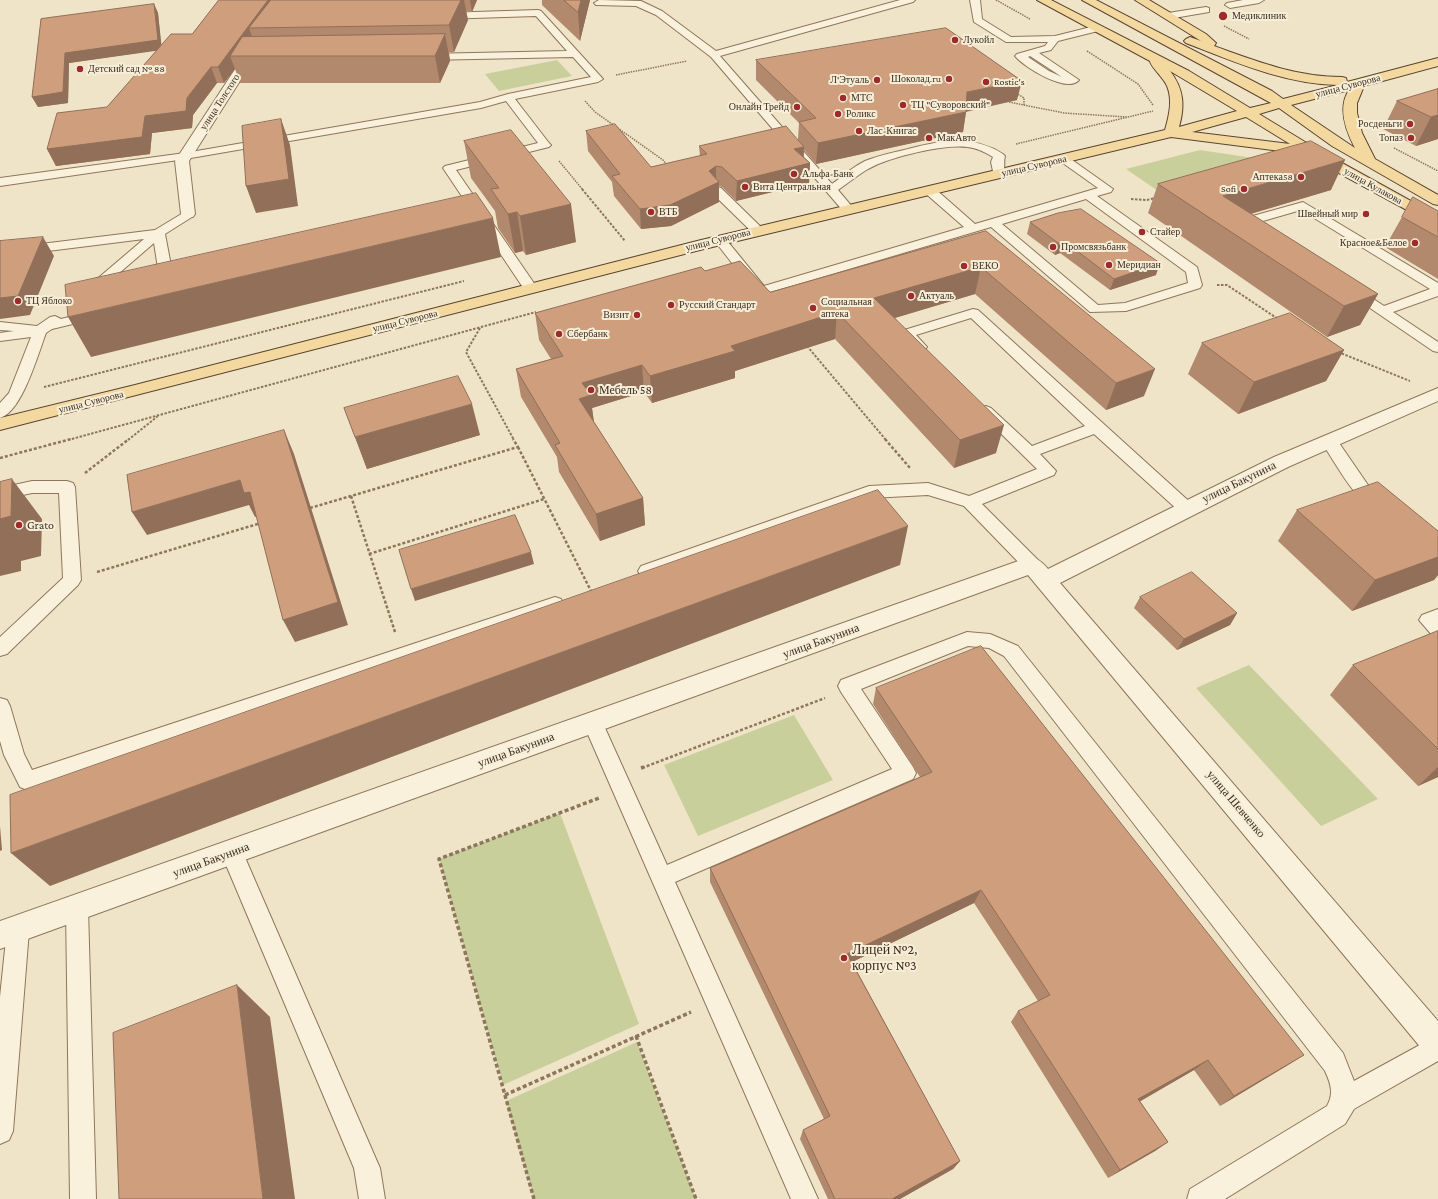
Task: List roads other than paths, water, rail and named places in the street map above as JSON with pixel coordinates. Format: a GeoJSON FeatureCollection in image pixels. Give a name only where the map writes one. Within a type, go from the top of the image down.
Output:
{"type":"FeatureCollection","features":[{"type":"Feature","properties":{"kind":"main road"},"geometry":{"type":"LineString","coordinates":[[1043,0],[1145,52],[1165,71],[1176,90],[1177,106],[1171,133],[1310,151]]}},
{"type":"Feature","properties":{"kind":"main road"},"geometry":{"type":"LineString","coordinates":[[1088,0],[1267,94]]}},
{"type":"Feature","properties":{"kind":"main road"},"geometry":{"type":"LineString","coordinates":[[1141,0],[1202,36],[1256,79],[1267,94]]}},
{"type":"Feature","properties":{"kind":"main road"},"geometry":{"type":"LineString","coordinates":[[1124,19],[1284,73],[1308,79],[1334,81],[1372,79]]}},
{"type":"Feature","properties":{"kind":"main road","name":"улица Кулакова"},"geometry":{"type":"LineString","coordinates":[[1145,52],[1185,74],[1310,151],[1438,222]]}},
{"type":"Feature","properties":{"kind":"main road","name":"улица Суворова"},"geometry":{"type":"LineString","coordinates":[[0,424],[720,240],[1171,133],[1438,62]]}},
{"type":"Feature","properties":{"kind":"main road"},"geometry":{"type":"LineString","coordinates":[[1359,83],[1354,90],[1350,103],[1351,121],[1355,137],[1370,163]]}},
{"type":"Feature","properties":{"kind":"main road","name":"улица Кулакова"},"geometry":{"type":"LineString","coordinates":[[1267,94],[1337,143],[1438,200]]}},
{"type":"Feature","properties":{"kind":"street","name":"улица Толстого"},"geometry":{"type":"LineString","coordinates":[[188,214],[182,161],[260,42]]}},
{"type":"Feature","properties":{"kind":"street","name":"улица Бакунина"},"geometry":{"type":"LineString","coordinates":[[9,932],[593,722],[1039,572],[1186,508],[1281,462],[1438,394]]}},
{"type":"Feature","properties":{"kind":"street","name":"улица Шевченко"},"geometry":{"type":"LineString","coordinates":[[1039,572],[1438,1045]]}},
{"type":"Feature","properties":{"kind":"lane"},"geometry":{"type":"LineString","coordinates":[[714,56],[910,0]]}},
{"type":"Feature","properties":{"kind":"lane"},"geometry":{"type":"LineString","coordinates":[[975,0],[977,20],[1009,40],[1055,39],[1099,28]]}},
{"type":"Feature","properties":{"kind":"lane"},"geometry":{"type":"LineString","coordinates":[[1230,5],[1259,0]]}},
{"type":"Feature","properties":{"kind":"lane"},"geometry":{"type":"LineString","coordinates":[[599,4],[638,3],[659,13],[714,56],[848,209]]}},
{"type":"Feature","properties":{"kind":"lane"},"geometry":{"type":"LineString","coordinates":[[1168,16],[1206,10]]}},
{"type":"Feature","properties":{"kind":"lane"},"geometry":{"type":"LineString","coordinates":[[0,182],[185,156],[481,105],[508,97],[598,78],[538,13],[435,16]]}},
{"type":"Feature","properties":{"kind":"lane"},"geometry":{"type":"LineString","coordinates":[[1032,53],[1074,80],[1067,81],[1056,79],[1020,56],[1048,48],[1055,39]]}},
{"type":"Feature","properties":{"kind":"lane"},"geometry":{"type":"LineString","coordinates":[[413,57],[575,54]]}},
{"type":"Feature","properties":{"kind":"lane"},"geometry":{"type":"LineString","coordinates":[[247,60],[263,60]]}},
{"type":"Feature","properties":{"kind":"lane"},"geometry":{"type":"LineString","coordinates":[[508,97],[546,145],[449,168],[531,289]]}},
{"type":"Feature","properties":{"kind":"lane"},"geometry":{"type":"LineString","coordinates":[[831,190],[868,165],[894,156],[943,144],[965,142],[989,148],[999,156],[997,162],[998,174]]}},
{"type":"Feature","properties":{"kind":"lane"},"geometry":{"type":"LineString","coordinates":[[720,240],[761,291],[1107,189],[1064,159]]}},
{"type":"Feature","properties":{"kind":"lane"},"geometry":{"type":"LineString","coordinates":[[929,190],[972,228]]}},
{"type":"Feature","properties":{"kind":"lane"},"geometry":{"type":"LineString","coordinates":[[717,191],[758,231]]}},
{"type":"Feature","properties":{"kind":"lane"},"geometry":{"type":"LineString","coordinates":[[992,222],[1095,309],[1126,307],[1195,285],[1192,270],[1087,194]]}},
{"type":"Feature","properties":{"kind":"lane"},"geometry":{"type":"LineString","coordinates":[[1266,235],[1246,222],[1303,206],[1438,290]]}},
{"type":"Feature","properties":{"kind":"lane"},"geometry":{"type":"LineString","coordinates":[[82,297],[158,233],[188,214]]}},
{"type":"Feature","properties":{"kind":"lane"},"geometry":{"type":"LineString","coordinates":[[0,253],[158,233]]}},
{"type":"Feature","properties":{"kind":"lane"},"geometry":{"type":"LineString","coordinates":[[158,233],[170,295],[162,297]]}},
{"type":"Feature","properties":{"kind":"lane"},"geometry":{"type":"LineString","coordinates":[[1343,286],[1438,348]]}},
{"type":"Feature","properties":{"kind":"lane"},"geometry":{"type":"LineString","coordinates":[[1382,311],[1438,290]]}},
{"type":"Feature","properties":{"kind":"lane"},"geometry":{"type":"LineString","coordinates":[[0,413],[16,394],[44,328],[71,307]]}},
{"type":"Feature","properties":{"kind":"lane"},"geometry":{"type":"LineString","coordinates":[[0,337],[44,328],[108,311]]}},
{"type":"Feature","properties":{"kind":"lane"},"geometry":{"type":"LineString","coordinates":[[928,355],[906,334],[973,312],[1096,427],[1186,508]]}},
{"type":"Feature","properties":{"kind":"lane"},"geometry":{"type":"LineString","coordinates":[[0,326],[44,328]]}},
{"type":"Feature","properties":{"kind":"lane"},"geometry":{"type":"LineString","coordinates":[[970,502],[1048,471],[973,398]]}},
{"type":"Feature","properties":{"kind":"lane"},"geometry":{"type":"LineString","coordinates":[[1029,452],[1096,427]]}},
{"type":"Feature","properties":{"kind":"lane"},"geometry":{"type":"LineString","coordinates":[[1329,441],[1364,492],[1392,517]]}},
{"type":"Feature","properties":{"kind":"lane"},"geometry":{"type":"LineString","coordinates":[[0,494],[32,487],[67,487],[72,580],[0,649]]}},
{"type":"Feature","properties":{"kind":"lane"},"geometry":{"type":"LineString","coordinates":[[628,578],[869,492],[928,489],[970,502],[1039,572]]}},
{"type":"Feature","properties":{"kind":"lane"},"geometry":{"type":"LineString","coordinates":[[0,706],[7,758],[27,781],[591,591]]}},
{"type":"Feature","properties":{"kind":"lane"},"geometry":{"type":"LineString","coordinates":[[1438,616],[1428,620],[1438,629]]}},
{"type":"Feature","properties":{"kind":"lane"},"geometry":{"type":"LineString","coordinates":[[663,877],[906,773],[848,686],[967,639],[989,640],[1011,651],[1334,1062],[1342,1082],[1345,1100]]}},
{"type":"Feature","properties":{"kind":"lane"},"geometry":{"type":"LineString","coordinates":[[593,722],[806,1199]]}},
{"type":"Feature","properties":{"kind":"lane"},"geometry":{"type":"LineString","coordinates":[[232,853],[367,1168],[372,1199]]}},
{"type":"Feature","properties":{"kind":"lane"},"geometry":{"type":"LineString","coordinates":[[77,908],[83,1199]]}},
{"type":"Feature","properties":{"kind":"lane"},"geometry":{"type":"LineString","coordinates":[[0,1131],[9,932]]}},
{"type":"Feature","properties":{"kind":"lane"},"geometry":{"type":"LineString","coordinates":[[1200,1199],[1323,1124],[1336,1115],[1345,1100],[1438,1045]]}},
{"type":"Feature","properties":{"kind":"place","name":"Медиклиник"},"geometry":{"type":"Point","coordinates":[1223,16]}},
{"type":"Feature","properties":{"kind":"place","name":"Лукойл"},"geometry":{"type":"Point","coordinates":[955,40]}},
{"type":"Feature","properties":{"kind":"place","name":"Детский сад № 88"},"geometry":{"type":"Point","coordinates":[80,69]}},
{"type":"Feature","properties":{"kind":"place","name":"Шоколад.ru"},"geometry":{"type":"Point","coordinates":[949,79]}},
{"type":"Feature","properties":{"kind":"place","name":"Л'Этуаль"},"geometry":{"type":"Point","coordinates":[877,80]}},
{"type":"Feature","properties":{"kind":"place","name":"Rostic's"},"geometry":{"type":"Point","coordinates":[986,82]}},
{"type":"Feature","properties":{"kind":"place","name":"МТС"},"geometry":{"type":"Point","coordinates":[843,98]}},
{"type":"Feature","properties":{"kind":"place","name":"ТЦ \"Суворовский\""},"geometry":{"type":"Point","coordinates":[903,105]}},
{"type":"Feature","properties":{"kind":"place","name":"Онлайн Трейд"},"geometry":{"type":"Point","coordinates":[797,107]}},
{"type":"Feature","properties":{"kind":"place","name":"Роликс"},"geometry":{"type":"Point","coordinates":[838,114]}},
{"type":"Feature","properties":{"kind":"place","name":"Росденьги"},"geometry":{"type":"Point","coordinates":[1410,124]}},
{"type":"Feature","properties":{"kind":"place","name":"Лас-Книгас"},"geometry":{"type":"Point","coordinates":[859,131]}},
{"type":"Feature","properties":{"kind":"place","name":"МакАвто"},"geometry":{"type":"Point","coordinates":[929,138]}},
{"type":"Feature","properties":{"kind":"place","name":"Топаз"},"geometry":{"type":"Point","coordinates":[1411,138]}},
{"type":"Feature","properties":{"kind":"place","name":"Альфа-Банк"},"geometry":{"type":"Point","coordinates":[794,174]}},
{"type":"Feature","properties":{"kind":"place","name":"Аптека58"},"geometry":{"type":"Point","coordinates":[1301,177]}},
{"type":"Feature","properties":{"kind":"place","name":"Вита Центральная"},"geometry":{"type":"Point","coordinates":[745,187]}},
{"type":"Feature","properties":{"kind":"place","name":"Sofi"},"geometry":{"type":"Point","coordinates":[1244,189]}},
{"type":"Feature","properties":{"kind":"place","name":"ВТБ"},"geometry":{"type":"Point","coordinates":[651,212]}},
{"type":"Feature","properties":{"kind":"place","name":"Швейный мир"},"geometry":{"type":"Point","coordinates":[1366,214]}},
{"type":"Feature","properties":{"kind":"place","name":"Стайер"},"geometry":{"type":"Point","coordinates":[1142,232]}},
{"type":"Feature","properties":{"kind":"place","name":"Красное&Белое"},"geometry":{"type":"Point","coordinates":[1415,243]}},
{"type":"Feature","properties":{"kind":"place","name":"Промсвязьбанк"},"geometry":{"type":"Point","coordinates":[1053,247]}},
{"type":"Feature","properties":{"kind":"place","name":"Меридиан"},"geometry":{"type":"Point","coordinates":[1109,265]}},
{"type":"Feature","properties":{"kind":"place","name":"ВЕКО"},"geometry":{"type":"Point","coordinates":[964,266]}},
{"type":"Feature","properties":{"kind":"place","name":"Актуаль"},"geometry":{"type":"Point","coordinates":[911,296]}},
{"type":"Feature","properties":{"kind":"place","name":"ТЦ Яблоко"},"geometry":{"type":"Point","coordinates":[18,301]}},
{"type":"Feature","properties":{"kind":"place","name":"Русский Стандарт"},"geometry":{"type":"Point","coordinates":[671,305]}},
{"type":"Feature","properties":{"kind":"place","name":"Социальная аптека"},"geometry":{"type":"Point","coordinates":[813,308]}},
{"type":"Feature","properties":{"kind":"place","name":"Визит"},"geometry":{"type":"Point","coordinates":[637,315]}},
{"type":"Feature","properties":{"kind":"place","name":"Сбербанк"},"geometry":{"type":"Point","coordinates":[559,334]}},
{"type":"Feature","properties":{"kind":"place","name":"Мебель 58"},"geometry":{"type":"Point","coordinates":[591,390]}},
{"type":"Feature","properties":{"kind":"place","name":"Grato"},"geometry":{"type":"Point","coordinates":[19,525]}},
{"type":"Feature","properties":{"kind":"place","name":"Лицей №2, корпус №3"},"geometry":{"type":"Point","coordinates":[844,958]}}]}
